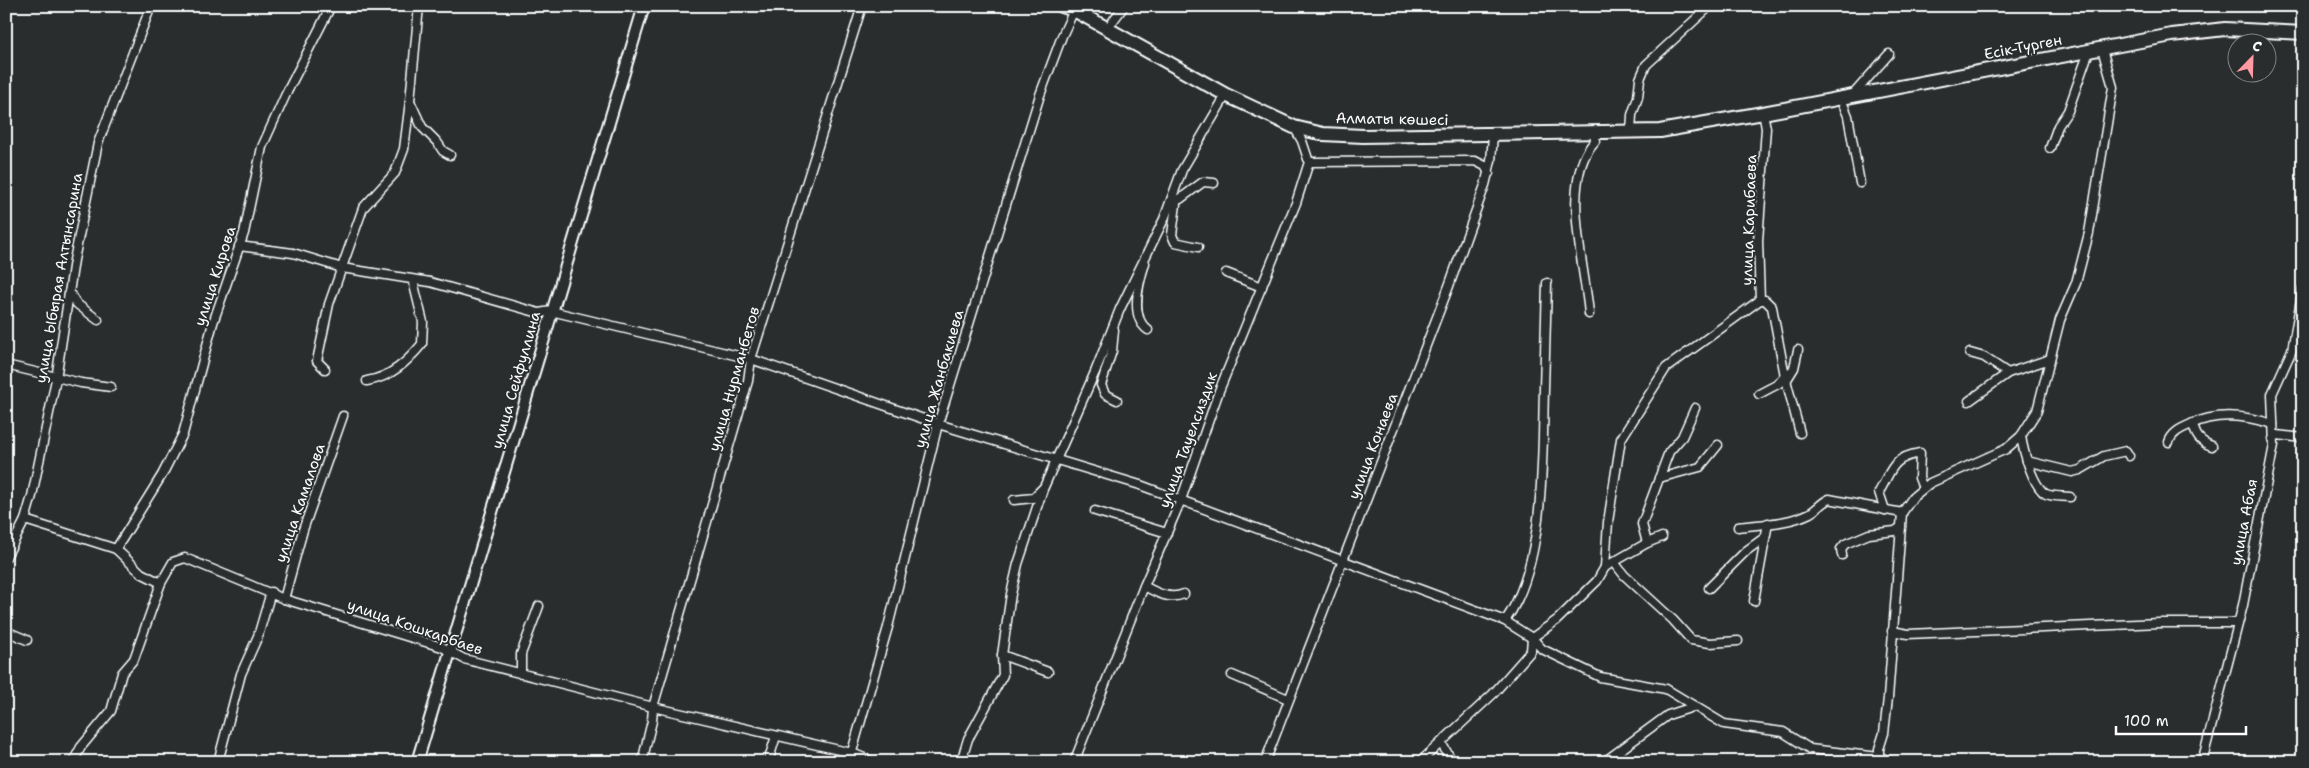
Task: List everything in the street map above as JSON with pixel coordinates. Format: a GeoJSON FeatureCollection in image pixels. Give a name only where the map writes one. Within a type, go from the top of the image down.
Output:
{"type":"FeatureCollection","features":[{"type":"Feature","properties":{"kind":"main road","name":"Алматы көшесі"},"geometry":{"type":"LineString","coordinates":[[1070,8],[1226,95],[1294,127],[1323,134],[1363,136],[1493,135],[1660,131],[1757,114]]}},
{"type":"Feature","properties":{"kind":"main road","name":"Есік-Түрген"},"geometry":{"type":"LineString","coordinates":[[1757,114],[2172,35],[2225,29],[2303,33]]}},
{"type":"Feature","properties":{"kind":"street","name":"улица Ыбырая Алтынсарина"},"geometry":{"type":"LineString","coordinates":[[6,557],[24,520],[32,496],[56,376],[69,292],[98,143],[151,6]]}},
{"type":"Feature","properties":{"kind":"street","name":"улица Кирова"},"geometry":{"type":"LineString","coordinates":[[116,550],[162,475],[183,434],[214,323],[239,246],[262,147],[331,6]]}},
{"type":"Feature","properties":{"kind":"street"},"geometry":{"type":"LineString","coordinates":[[325,369],[318,362],[329,304],[363,208],[395,173],[404,149],[419,6]]}},
{"type":"Feature","properties":{"kind":"street","name":"улица Сейфуллина"},"geometry":{"type":"LineString","coordinates":[[417,762],[451,654],[551,311],[644,6]]}},
{"type":"Feature","properties":{"kind":"street","name":"улица Нурманбетов"},"geometry":{"type":"LineString","coordinates":[[642,762],[652,721],[653,707],[748,381],[752,359],[862,6]]}},
{"type":"Feature","properties":{"kind":"street"},"geometry":{"type":"LineString","coordinates":[[1107,29],[1124,6]]}},
{"type":"Feature","properties":{"kind":"street"},"geometry":{"type":"LineString","coordinates":[[1631,132],[1632,115],[1638,97],[1640,79],[1646,65],[1710,6]]}},
{"type":"Feature","properties":{"kind":"street","name":"улица Жанбакиева"},"geometry":{"type":"LineString","coordinates":[[849,762],[888,627],[938,424],[1040,95],[1062,36],[1070,8]]}},
{"type":"Feature","properties":{"kind":"street"},"geometry":{"type":"LineString","coordinates":[[2050,148],[2058,126],[2068,111],[2095,50]]}},
{"type":"Feature","properties":{"kind":"street"},"geometry":{"type":"LineString","coordinates":[[1879,757],[1888,698],[1902,513],[1913,496],[1923,488],[1955,471],[2006,449],[2021,436],[2037,411],[2060,320],[2076,283],[2083,258],[2110,114],[2113,87],[2095,50]]}},
{"type":"Feature","properties":{"kind":"street"},"geometry":{"type":"LineString","coordinates":[[1860,183],[1846,98],[1889,54]]}},
{"type":"Feature","properties":{"kind":"street"},"geometry":{"type":"LineString","coordinates":[[961,762],[968,739],[1003,675],[1002,655],[1010,594],[1044,486],[1095,372],[1114,323],[1172,201],[1182,170],[1226,95]]}},
{"type":"Feature","properties":{"kind":"street"},"geometry":{"type":"LineString","coordinates":[[410,101],[422,127],[443,151],[450,155]]}},
{"type":"Feature","properties":{"kind":"street","name":"улица Карибаева"},"geometry":{"type":"LineString","coordinates":[[1606,567],[1608,522],[1621,439],[1666,368],[1760,300],[1758,241],[1766,128],[1757,114]]}},
{"type":"Feature","properties":{"kind":"street"},"geometry":{"type":"LineString","coordinates":[[1294,127],[1302,141],[1309,162],[1475,161],[1486,166],[1488,172]]}},
{"type":"Feature","properties":{"kind":"street"},"geometry":{"type":"LineString","coordinates":[[1589,314],[1576,219],[1577,186],[1581,163],[1586,151],[1595,141],[1595,133]]}},
{"type":"Feature","properties":{"kind":"street","name":"улица Конаева"},"geometry":{"type":"LineString","coordinates":[[1265,762],[1446,294],[1488,172],[1493,135]]}},
{"type":"Feature","properties":{"kind":"street","name":"улица Тауелсиздик"},"geometry":{"type":"LineString","coordinates":[[1074,762],[1144,586],[1181,500],[1219,391],[1296,203],[1309,162]]}},
{"type":"Feature","properties":{"kind":"street"},"geometry":{"type":"LineString","coordinates":[[1172,201],[1180,199],[1203,182],[1214,183]]}},
{"type":"Feature","properties":{"kind":"street"},"geometry":{"type":"LineString","coordinates":[[1172,201],[1176,204],[1172,235],[1175,242],[1198,246]]}},
{"type":"Feature","properties":{"kind":"street"},"geometry":{"type":"LineString","coordinates":[[239,246],[294,253],[342,268],[380,273],[413,281],[430,282],[539,313],[551,311],[752,359],[938,424],[1181,500],[1505,621],[1532,638],[1542,649],[1600,677],[1666,689],[1724,724],[1783,732],[1810,749],[1879,757],[1893,762]]}},
{"type":"Feature","properties":{"kind":"street"},"geometry":{"type":"LineString","coordinates":[[1148,251],[1138,297],[1137,316],[1148,330]]}},
{"type":"Feature","properties":{"kind":"street"},"geometry":{"type":"LineString","coordinates":[[1226,273],[1262,287]]}},
{"type":"Feature","properties":{"kind":"street"},"geometry":{"type":"LineString","coordinates":[[368,381],[383,378],[398,368],[422,344],[423,322],[413,281]]}},
{"type":"Feature","properties":{"kind":"street"},"geometry":{"type":"LineString","coordinates":[[1505,621],[1514,609],[1529,564],[1539,518],[1547,283]]}},
{"type":"Feature","properties":{"kind":"street","name":"улица Абая"},"geometry":{"type":"LineString","coordinates":[[2202,762],[2209,728],[2229,663],[2273,439],[2272,394],[2292,350],[2303,288]]}},
{"type":"Feature","properties":{"kind":"street"},"geometry":{"type":"LineString","coordinates":[[69,292],[77,304],[98,320]]}},
{"type":"Feature","properties":{"kind":"street"},"geometry":{"type":"LineString","coordinates":[[1760,300],[1765,300],[1772,307],[1786,378],[1800,434]]}},
{"type":"Feature","properties":{"kind":"street"},"geometry":{"type":"LineString","coordinates":[[1114,323],[1112,351],[1101,385],[1105,394],[1117,400]]}},
{"type":"Feature","properties":{"kind":"street"},"geometry":{"type":"LineString","coordinates":[[1759,394],[1786,378],[1794,368],[1798,350]]}},
{"type":"Feature","properties":{"kind":"street"},"geometry":{"type":"LineString","coordinates":[[1970,352],[1984,357],[2008,373]]}},
{"type":"Feature","properties":{"kind":"street"},"geometry":{"type":"LineString","coordinates":[[1969,402],[2008,373],[2050,359]]}},
{"type":"Feature","properties":{"kind":"street"},"geometry":{"type":"LineString","coordinates":[[6,365],[112,387]]}},
{"type":"Feature","properties":{"kind":"street"},"geometry":{"type":"LineString","coordinates":[[1647,543],[1642,524],[1669,452],[1682,437],[1695,408]]}},
{"type":"Feature","properties":{"kind":"street"},"geometry":{"type":"LineString","coordinates":[[2169,442],[2171,436],[2177,431],[2216,415],[2250,417],[2273,424]]}},
{"type":"Feature","properties":{"kind":"street","name":"улица Камалова"},"geometry":{"type":"LineString","coordinates":[[284,599],[303,530],[343,416]]}},
{"type":"Feature","properties":{"kind":"street"},"geometry":{"type":"LineString","coordinates":[[2193,423],[2194,433],[2202,443],[2212,446]]}},
{"type":"Feature","properties":{"kind":"street"},"geometry":{"type":"LineString","coordinates":[[2273,439],[2277,435],[2303,438]]}},
{"type":"Feature","properties":{"kind":"street"},"geometry":{"type":"LineString","coordinates":[[2021,436],[2027,461],[2040,489],[2047,494],[2070,497]]}},
{"type":"Feature","properties":{"kind":"street"},"geometry":{"type":"LineString","coordinates":[[1659,478],[1700,467],[1718,445]]}},
{"type":"Feature","properties":{"kind":"street"},"geometry":{"type":"LineString","coordinates":[[2027,461],[2072,472],[2116,452],[2126,451],[2129,456]]}},
{"type":"Feature","properties":{"kind":"street"},"geometry":{"type":"LineString","coordinates":[[1885,510],[1879,492],[1894,463],[1908,455],[1920,453],[1919,478],[1923,488]]}},
{"type":"Feature","properties":{"kind":"street"},"geometry":{"type":"LineString","coordinates":[[1014,500],[1033,498],[1044,486]]}},
{"type":"Feature","properties":{"kind":"street"},"geometry":{"type":"LineString","coordinates":[[1738,526],[1781,522],[1812,512],[1820,503],[1829,499],[1902,513]]}},
{"type":"Feature","properties":{"kind":"street"},"geometry":{"type":"LineString","coordinates":[[1095,510],[1167,533]]}},
{"type":"Feature","properties":{"kind":"street"},"geometry":{"type":"LineString","coordinates":[[24,520],[116,550],[141,573],[161,583]]}},
{"type":"Feature","properties":{"kind":"street"},"geometry":{"type":"LineString","coordinates":[[1754,601],[1768,523]]}},
{"type":"Feature","properties":{"kind":"street"},"geometry":{"type":"LineString","coordinates":[[1842,555],[1841,549],[1845,544],[1869,534],[1895,530],[1901,527]]}},
{"type":"Feature","properties":{"kind":"street"},"geometry":{"type":"LineString","coordinates":[[1420,762],[1493,694],[1531,651],[1532,638],[1556,620],[1597,581],[1606,567],[1647,543],[1662,537]]}},
{"type":"Feature","properties":{"kind":"street"},"geometry":{"type":"LineString","coordinates":[[1709,588],[1746,551],[1764,538]]}},
{"type":"Feature","properties":{"kind":"street","name":"улица Кошкарбаев"},"geometry":{"type":"LineString","coordinates":[[73,762],[81,747],[111,712],[122,673],[134,659],[161,583],[173,562],[185,558],[272,592],[284,599],[442,647],[451,654],[521,674],[653,707],[852,754],[874,762]]}},
{"type":"Feature","properties":{"kind":"street"},"geometry":{"type":"LineString","coordinates":[[1614,562],[1691,640],[1710,643],[1738,641]]}},
{"type":"Feature","properties":{"kind":"street"},"geometry":{"type":"LineString","coordinates":[[1144,586],[1165,596],[1176,597],[1184,594]]}},
{"type":"Feature","properties":{"kind":"street"},"geometry":{"type":"LineString","coordinates":[[218,762],[241,674],[258,636],[272,592]]}},
{"type":"Feature","properties":{"kind":"street"},"geometry":{"type":"LineString","coordinates":[[521,674],[521,654],[538,606]]}},
{"type":"Feature","properties":{"kind":"street"},"geometry":{"type":"LineString","coordinates":[[1892,631],[1908,634],[2160,623],[2237,623]]}},
{"type":"Feature","properties":{"kind":"street"},"geometry":{"type":"LineString","coordinates":[[6,631],[27,640]]}},
{"type":"Feature","properties":{"kind":"street"},"geometry":{"type":"LineString","coordinates":[[1002,655],[1048,672]]}},
{"type":"Feature","properties":{"kind":"street"},"geometry":{"type":"LineString","coordinates":[[1232,675],[1288,699]]}},
{"type":"Feature","properties":{"kind":"street"},"geometry":{"type":"LineString","coordinates":[[1604,762],[1668,715],[1693,707]]}},
{"type":"Feature","properties":{"kind":"street"},"geometry":{"type":"LineString","coordinates":[[768,762],[776,736]]}},
{"type":"Feature","properties":{"kind":"street"},"geometry":{"type":"LineString","coordinates":[[1441,743],[1453,762]]}}]}
